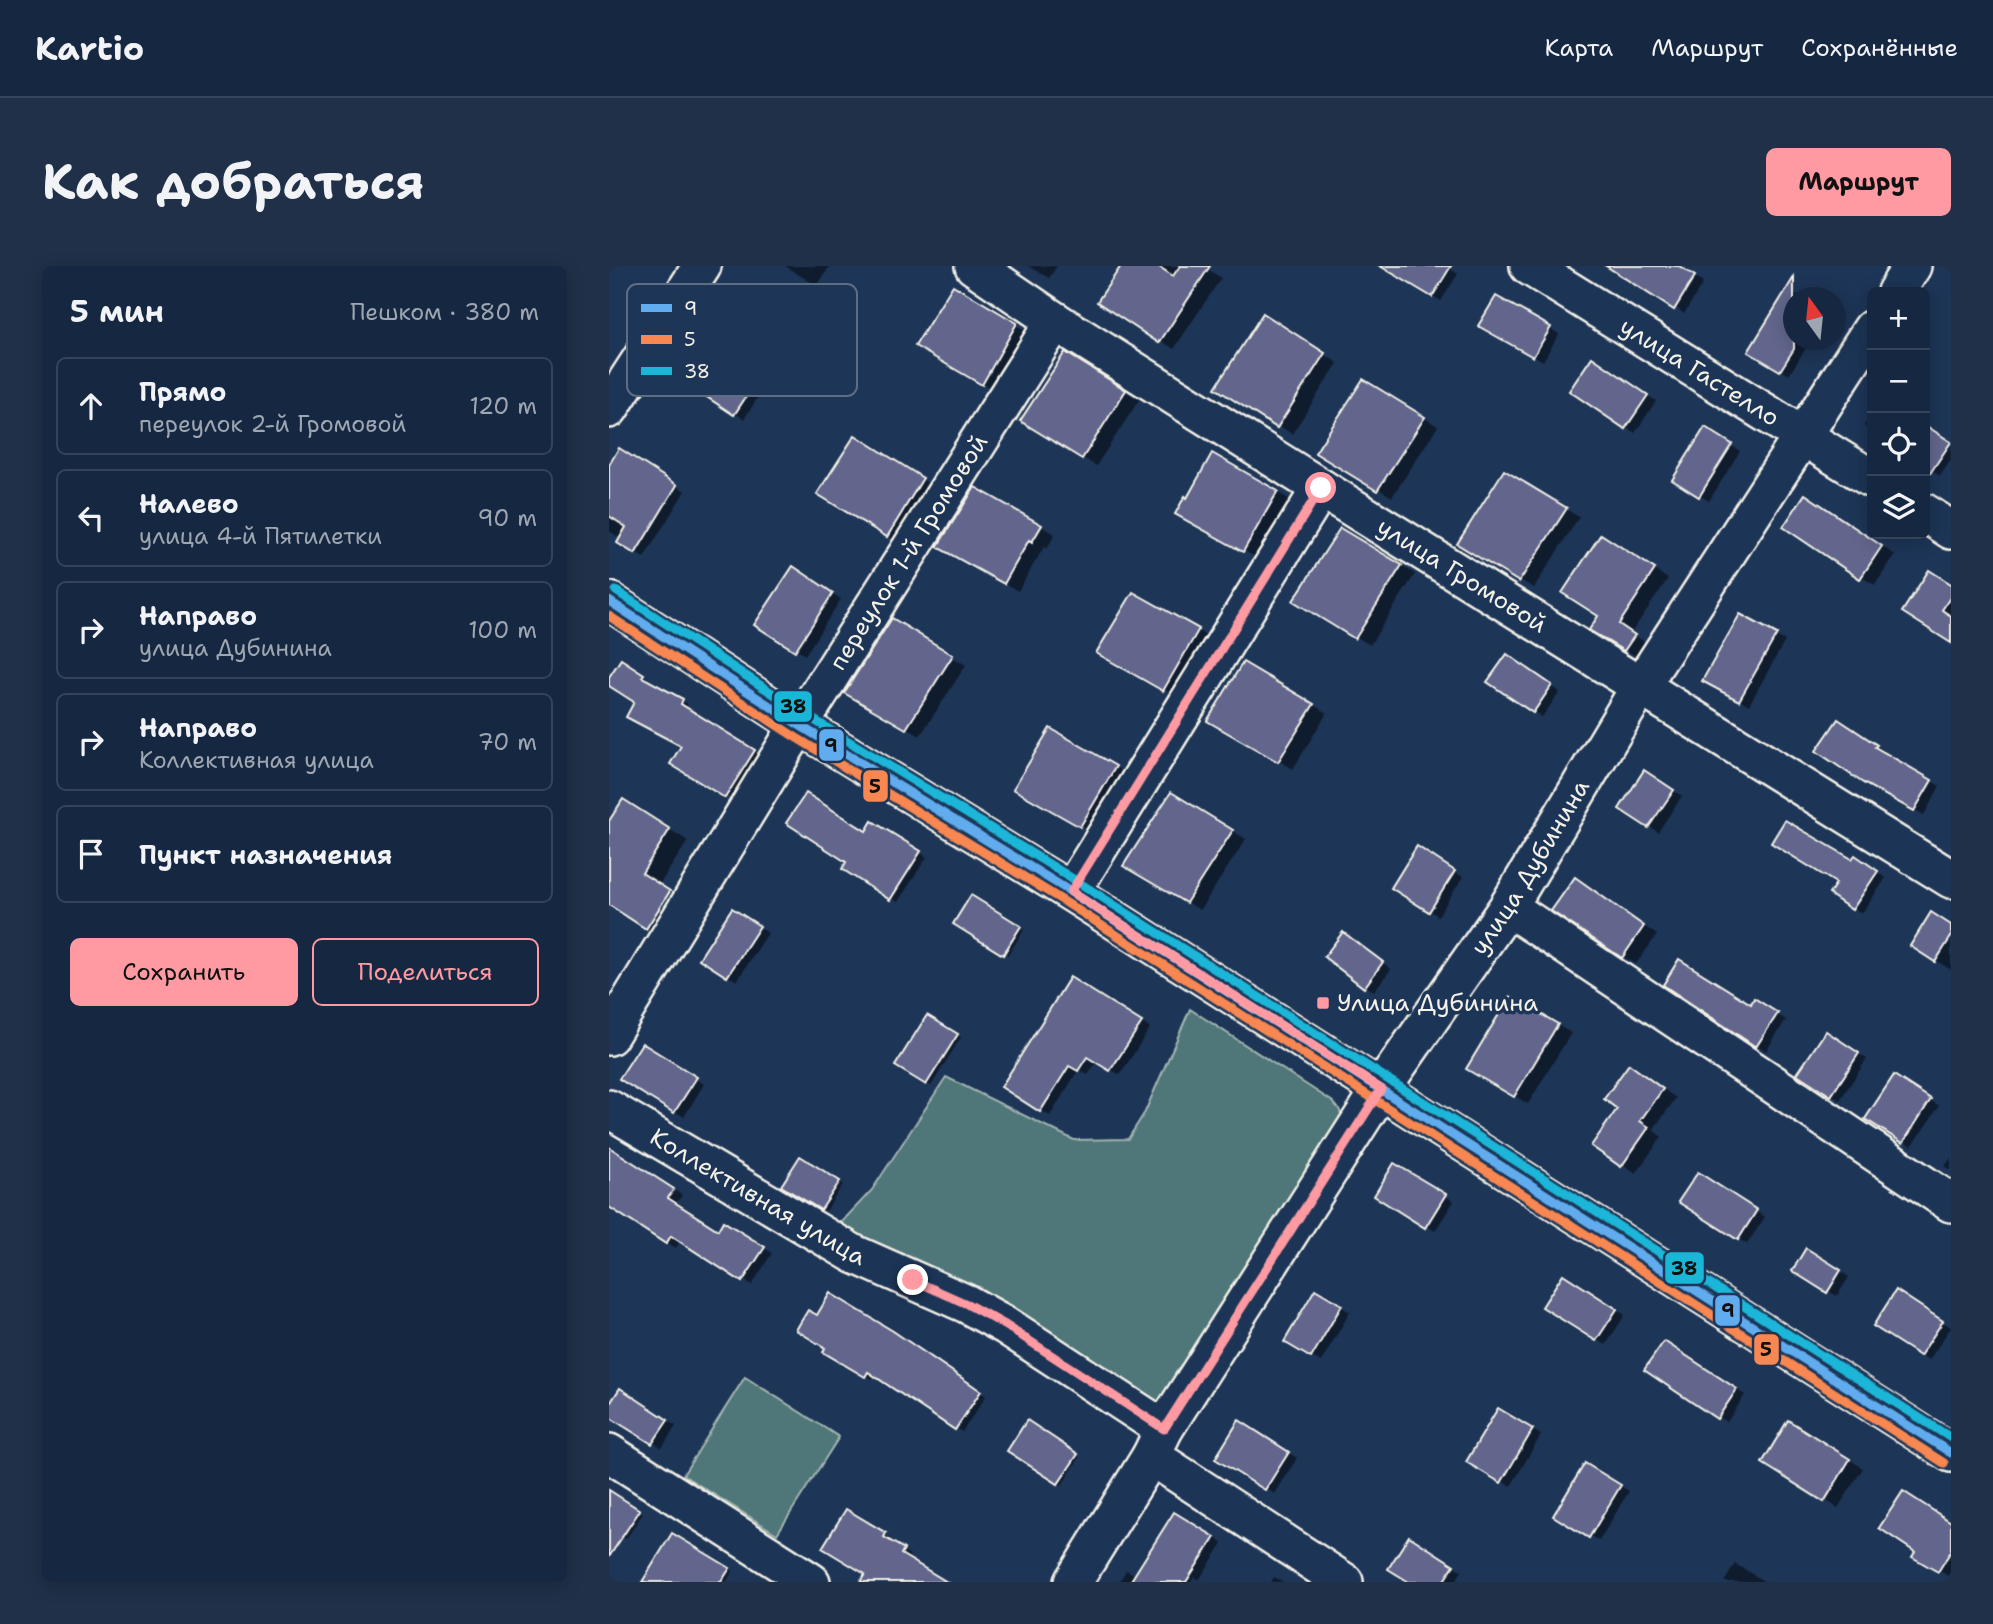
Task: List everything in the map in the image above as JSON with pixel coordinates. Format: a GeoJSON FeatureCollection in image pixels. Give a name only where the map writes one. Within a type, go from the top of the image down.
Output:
{"type":"FeatureCollection","features":[{"type":"Feature","properties":{"kind":"street"},"geometry":{"type":"LineString","coordinates":[[690,284],[702,266]]}},
{"type":"Feature","properties":{"kind":"street","name":"улица Громовой"},"geometry":{"type":"LineString","coordinates":[[974,266],[1321,488],[1951,879]]}},
{"type":"Feature","properties":{"kind":"street","name":"улица Гастелло"},"geometry":{"type":"LineString","coordinates":[[1529,266],[1867,476]]}},
{"type":"Feature","properties":{"kind":"street"},"geometry":{"type":"LineString","coordinates":[[1899,287],[1912,266]]}},
{"type":"Feature","properties":{"kind":"street","name":"переулок 1-й Громовой"},"geometry":{"type":"LineString","coordinates":[[609,1036],[799,726],[1055,320]]}},
{"type":"Feature","properties":{"kind":"street","name":"улица Дубинина"},"geometry":{"type":"LineString","coordinates":[[1073,1582],[1157,1443],[1381,1089],[1508,907],[1640,687],[1867,337]]}},
{"type":"Feature","properties":{"kind":"street"},"geometry":{"type":"LineString","coordinates":[[609,409],[627,381]]}},
{"type":"Feature","properties":{"kind":"street"},"geometry":{"type":"LineString","coordinates":[[1071,892],[1321,488]]}},
{"type":"Feature","properties":{"kind":"street"},"geometry":{"type":"LineString","coordinates":[[1930,516],[1951,530]]}},
{"type":"Feature","properties":{"kind":"street"},"geometry":{"type":"LineString","coordinates":[[609,601],[799,726],[1071,892],[1951,1453]]}},
{"type":"Feature","properties":{"kind":"street"},"geometry":{"type":"LineString","coordinates":[[1508,907],[1951,1203]]}},
{"type":"Feature","properties":{"kind":"street","name":"Коллективная улица"},"geometry":{"type":"LineString","coordinates":[[609,1109],[855,1254],[967,1304],[1005,1325],[1157,1443],[1344,1582]]}},
{"type":"Feature","properties":{"kind":"street"},"geometry":{"type":"LineString","coordinates":[[609,1453],[811,1582]]}},
{"type":"Feature","properties":{"kind":"green space"},"geometry":{"type":"Polygon","coordinates":[[[1190,1009],[1333,1102],[1342,1117],[1165,1401],[1155,1403],[837,1227],[872,1190],[946,1077],[1074,1140],[1128,1139],[1145,1112],[1190,1009]]]}},
{"type":"Feature","properties":{"kind":"green space"},"geometry":{"type":"Polygon","coordinates":[[[745,1377],[839,1437],[777,1534],[683,1475],[745,1377]]]}},
{"type":"Feature","properties":{"kind":"building"},"geometry":{"type":"Polygon","coordinates":[[[1121,266],[1158,266],[1173,276],[1180,266],[1210,266],[1159,343],[1097,302],[1121,266]]]}},
{"type":"Feature","properties":{"kind":"building"},"geometry":{"type":"Polygon","coordinates":[[[1380,266],[1451,266],[1432,297],[1380,266]]]}},
{"type":"Feature","properties":{"kind":"building"},"geometry":{"type":"Polygon","coordinates":[[[1606,266],[1679,266],[1695,276],[1674,310],[1606,266]]]}},
{"type":"Feature","properties":{"kind":"building"},"geometry":{"type":"Polygon","coordinates":[[[1794,277],[1794,287],[1788,287],[1794,277]]]}},
{"type":"Feature","properties":{"kind":"building"},"geometry":{"type":"Polygon","coordinates":[[[953,285],[1017,323],[982,385],[915,346],[953,285]]]}},
{"type":"Feature","properties":{"kind":"building"},"geometry":{"type":"Polygon","coordinates":[[[1783,295],[1783,350],[1793,350],[1780,371],[1748,352],[1783,295]]]}},
{"type":"Feature","properties":{"kind":"building"},"geometry":{"type":"Polygon","coordinates":[[[1496,296],[1551,327],[1533,357],[1478,326],[1496,296]]]}},
{"type":"Feature","properties":{"kind":"building"},"geometry":{"type":"Polygon","coordinates":[[[1263,313],[1325,353],[1277,428],[1215,388],[1263,313]]]}},
{"type":"Feature","properties":{"kind":"building"},"geometry":{"type":"Polygon","coordinates":[[[1065,352],[1126,390],[1082,459],[1020,421],[1065,352]]]}},
{"type":"Feature","properties":{"kind":"building"},"geometry":{"type":"Polygon","coordinates":[[[1592,357],[1648,395],[1625,429],[1569,391],[1592,357]]]}},
{"type":"Feature","properties":{"kind":"building"},"geometry":{"type":"Polygon","coordinates":[[[1363,379],[1425,417],[1377,491],[1315,453],[1363,379]]]}},
{"type":"Feature","properties":{"kind":"building"},"geometry":{"type":"Polygon","coordinates":[[[705,396],[747,396],[734,415],[705,396]]]}},
{"type":"Feature","properties":{"kind":"building"},"geometry":{"type":"Polygon","coordinates":[[[1705,427],[1732,444],[1699,497],[1672,480],[1705,427]]]}},
{"type":"Feature","properties":{"kind":"building"},"geometry":{"type":"Polygon","coordinates":[[[1930,428],[1951,442],[1930,474],[1930,428]]]}},
{"type":"Feature","properties":{"kind":"building"},"geometry":{"type":"Polygon","coordinates":[[[855,435],[923,478],[887,537],[817,494],[855,435]]]}},
{"type":"Feature","properties":{"kind":"building"},"geometry":{"type":"Polygon","coordinates":[[[619,448],[677,485],[635,554],[617,543],[626,527],[609,516],[609,465],[619,448]]]}},
{"type":"Feature","properties":{"kind":"building"},"geometry":{"type":"Polygon","coordinates":[[[1212,453],[1278,491],[1243,552],[1175,514],[1212,453]]]}},
{"type":"Feature","properties":{"kind":"building"},"geometry":{"type":"Polygon","coordinates":[[[1504,470],[1567,508],[1519,582],[1457,544],[1504,470]]]}},
{"type":"Feature","properties":{"kind":"building"},"geometry":{"type":"Polygon","coordinates":[[[975,487],[1042,525],[1032,542],[1029,540],[1004,584],[937,547],[975,487]]]}},
{"type":"Feature","properties":{"kind":"building"},"geometry":{"type":"Polygon","coordinates":[[[1805,494],[1867,536],[1867,539],[1882,546],[1860,579],[1783,527],[1805,494]]]}},
{"type":"Feature","properties":{"kind":"building"},"geometry":{"type":"Polygon","coordinates":[[[1340,528],[1402,565],[1355,639],[1293,601],[1340,528]]]}},
{"type":"Feature","properties":{"kind":"building"},"geometry":{"type":"Polygon","coordinates":[[[1601,534],[1655,569],[1619,624],[1635,635],[1624,651],[1589,630],[1598,616],[1562,593],[1601,534]]]}},
{"type":"Feature","properties":{"kind":"building"},"geometry":{"type":"Polygon","coordinates":[[[793,566],[833,593],[795,651],[754,625],[793,566]]]}},
{"type":"Feature","properties":{"kind":"building"},"geometry":{"type":"Polygon","coordinates":[[[1929,570],[1951,584],[1951,596],[1942,610],[1951,616],[1951,643],[1902,612],[1929,570]]]}},
{"type":"Feature","properties":{"kind":"building"},"geometry":{"type":"Polygon","coordinates":[[[1133,592],[1199,629],[1163,691],[1096,653],[1133,592]]]}},
{"type":"Feature","properties":{"kind":"building"},"geometry":{"type":"Polygon","coordinates":[[[1740,614],[1777,634],[1739,701],[1702,681],[1740,614]]]}},
{"type":"Feature","properties":{"kind":"building"},"geometry":{"type":"Polygon","coordinates":[[[892,618],[953,655],[906,729],[844,693],[892,618]]]}},
{"type":"Feature","properties":{"kind":"building"},"geometry":{"type":"Polygon","coordinates":[[[1507,654],[1552,685],[1533,713],[1487,682],[1507,654]]]}},
{"type":"Feature","properties":{"kind":"building"},"geometry":{"type":"Polygon","coordinates":[[[621,659],[644,674],[642,677],[683,699],[681,704],[755,750],[725,798],[670,764],[681,746],[626,717],[634,702],[609,686],[609,677],[621,659]]]}},
{"type":"Feature","properties":{"kind":"building"},"geometry":{"type":"Polygon","coordinates":[[[1243,662],[1314,704],[1278,762],[1207,721],[1243,662]]]}},
{"type":"Feature","properties":{"kind":"building"},"geometry":{"type":"Polygon","coordinates":[[[1838,719],[1877,745],[1875,747],[1932,780],[1914,811],[1863,783],[1816,751],[1838,719]]]}},
{"type":"Feature","properties":{"kind":"building"},"geometry":{"type":"Polygon","coordinates":[[[1050,728],[1116,766],[1080,827],[1013,789],[1050,728]]]}},
{"type":"Feature","properties":{"kind":"building"},"geometry":{"type":"Polygon","coordinates":[[[1644,770],[1674,790],[1648,828],[1619,809],[1644,770]]]}},
{"type":"Feature","properties":{"kind":"building"},"geometry":{"type":"Polygon","coordinates":[[[1171,792],[1233,830],[1186,903],[1123,866],[1171,792]]]}},
{"type":"Feature","properties":{"kind":"building"},"geometry":{"type":"Polygon","coordinates":[[[806,793],[866,831],[872,821],[921,851],[890,900],[842,869],[846,862],[786,823],[806,793]]]}},
{"type":"Feature","properties":{"kind":"building"},"geometry":{"type":"Polygon","coordinates":[[[623,799],[670,829],[642,873],[670,891],[646,929],[609,905],[609,821],[623,799]]]}},
{"type":"Feature","properties":{"kind":"building"},"geometry":{"type":"Polygon","coordinates":[[[1785,820],[1852,859],[1855,855],[1878,871],[1852,910],[1829,894],[1836,883],[1771,843],[1785,820]]]}},
{"type":"Feature","properties":{"kind":"building"},"geometry":{"type":"Polygon","coordinates":[[[1417,846],[1455,871],[1429,912],[1391,888],[1417,846]]]}},
{"type":"Feature","properties":{"kind":"building"},"geometry":{"type":"Polygon","coordinates":[[[1575,877],[1644,926],[1622,958],[1551,911],[1575,877]]]}},
{"type":"Feature","properties":{"kind":"building"},"geometry":{"type":"Polygon","coordinates":[[[971,895],[1021,926],[1003,955],[953,924],[971,895]]]}},
{"type":"Feature","properties":{"kind":"building"},"geometry":{"type":"Polygon","coordinates":[[[732,908],[760,926],[727,977],[699,959],[732,908]]]}},
{"type":"Feature","properties":{"kind":"building"},"geometry":{"type":"Polygon","coordinates":[[[1931,912],[1951,925],[1951,937],[1935,962],[1910,946],[1931,912]]]}},
{"type":"Feature","properties":{"kind":"building"},"geometry":{"type":"Polygon","coordinates":[[[1343,932],[1383,962],[1364,988],[1324,957],[1343,932]]]}},
{"type":"Feature","properties":{"kind":"building"},"geometry":{"type":"Polygon","coordinates":[[[1679,959],[1751,1004],[1754,998],[1778,1013],[1756,1047],[1663,985],[1679,959]]]}},
{"type":"Feature","properties":{"kind":"building"},"geometry":{"type":"Polygon","coordinates":[[[1070,977],[1142,1022],[1110,1071],[1087,1057],[1078,1071],[1069,1066],[1040,1112],[1001,1087],[1070,977]]]}},
{"type":"Feature","properties":{"kind":"building"},"geometry":{"type":"Polygon","coordinates":[[[1510,996],[1558,1024],[1514,1097],[1466,1069],[1510,996]]]}},
{"type":"Feature","properties":{"kind":"building"},"geometry":{"type":"Polygon","coordinates":[[[927,1015],[958,1034],[926,1085],[895,1066],[927,1015]]]}},
{"type":"Feature","properties":{"kind":"building"},"geometry":{"type":"Polygon","coordinates":[[[1826,1031],[1859,1053],[1831,1096],[1797,1074],[1826,1031]]]}},
{"type":"Feature","properties":{"kind":"building"},"geometry":{"type":"Polygon","coordinates":[[[642,1043],[697,1077],[674,1113],[619,1079],[642,1043]]]}},
{"type":"Feature","properties":{"kind":"building"},"geometry":{"type":"Polygon","coordinates":[[[1629,1064],[1663,1089],[1640,1121],[1649,1127],[1621,1167],[1591,1146],[1617,1109],[1604,1099],[1629,1064]]]}},
{"type":"Feature","properties":{"kind":"building"},"geometry":{"type":"Polygon","coordinates":[[[1894,1075],[1931,1099],[1903,1143],[1865,1119],[1894,1075]]]}},
{"type":"Feature","properties":{"kind":"building"},"geometry":{"type":"Polygon","coordinates":[[[609,1147],[674,1189],[668,1198],[718,1230],[723,1221],[765,1247],[742,1282],[671,1236],[666,1244],[609,1207],[609,1147]]]}},
{"type":"Feature","properties":{"kind":"building"},"geometry":{"type":"Polygon","coordinates":[[[800,1156],[840,1181],[821,1210],[781,1186],[800,1156]]]}},
{"type":"Feature","properties":{"kind":"building"},"geometry":{"type":"Polygon","coordinates":[[[1394,1163],[1446,1194],[1425,1228],[1374,1196],[1394,1163]]]}},
{"type":"Feature","properties":{"kind":"building"},"geometry":{"type":"Polygon","coordinates":[[[1698,1172],[1757,1210],[1738,1240],[1678,1202],[1698,1172]]]}},
{"type":"Feature","properties":{"kind":"building"},"geometry":{"type":"Polygon","coordinates":[[[1806,1248],[1841,1270],[1827,1293],[1792,1271],[1806,1248]]]}},
{"type":"Feature","properties":{"kind":"building"},"geometry":{"type":"Polygon","coordinates":[[[1563,1274],[1617,1309],[1596,1341],[1542,1307],[1563,1274]]]}},
{"type":"Feature","properties":{"kind":"building"},"geometry":{"type":"Polygon","coordinates":[[[1315,1289],[1342,1305],[1311,1358],[1284,1342],[1315,1289]]]}},
{"type":"Feature","properties":{"kind":"building"},"geometry":{"type":"Polygon","coordinates":[[[1896,1290],[1943,1321],[1920,1356],[1873,1326],[1896,1290]]]}},
{"type":"Feature","properties":{"kind":"building"},"geometry":{"type":"Polygon","coordinates":[[[830,1293],[893,1331],[981,1391],[955,1430],[868,1372],[865,1377],[823,1352],[825,1348],[796,1330],[808,1310],[817,1315],[830,1293]]]}},
{"type":"Feature","properties":{"kind":"building"},"geometry":{"type":"Polygon","coordinates":[[[1664,1341],[1737,1389],[1717,1419],[1644,1370],[1664,1341]]]}},
{"type":"Feature","properties":{"kind":"building"},"geometry":{"type":"Polygon","coordinates":[[[620,1388],[668,1420],[652,1444],[609,1417],[609,1405],[620,1388]]]}},
{"type":"Feature","properties":{"kind":"building"},"geometry":{"type":"Polygon","coordinates":[[[1498,1408],[1533,1429],[1501,1483],[1466,1462],[1498,1408]]]}},
{"type":"Feature","properties":{"kind":"building"},"geometry":{"type":"Polygon","coordinates":[[[1027,1420],[1078,1454],[1058,1484],[1007,1451],[1027,1420]]]}},
{"type":"Feature","properties":{"kind":"building"},"geometry":{"type":"Polygon","coordinates":[[[1239,1420],[1289,1452],[1265,1490],[1215,1459],[1239,1420]]]}},
{"type":"Feature","properties":{"kind":"building"},"geometry":{"type":"Polygon","coordinates":[[[1788,1420],[1850,1459],[1824,1502],[1762,1463],[1788,1420]]]}},
{"type":"Feature","properties":{"kind":"building"},"geometry":{"type":"Polygon","coordinates":[[[1585,1463],[1621,1485],[1589,1538],[1553,1516],[1585,1463]]]}},
{"type":"Feature","properties":{"kind":"building"},"geometry":{"type":"Polygon","coordinates":[[[609,1490],[640,1510],[609,1557],[609,1490]]]}},
{"type":"Feature","properties":{"kind":"building"},"geometry":{"type":"Polygon","coordinates":[[[1903,1491],[1951,1522],[1951,1551],[1938,1572],[1912,1557],[1915,1552],[1879,1528],[1903,1491]]]}},
{"type":"Feature","properties":{"kind":"building"},"geometry":{"type":"Polygon","coordinates":[[[846,1509],[886,1533],[884,1537],[904,1549],[901,1554],[947,1582],[860,1582],[865,1574],[822,1548],[846,1509]]]}},
{"type":"Feature","properties":{"kind":"building"},"geometry":{"type":"Polygon","coordinates":[[[1174,1512],[1215,1537],[1186,1582],[1130,1582],[1174,1512]]]}},
{"type":"Feature","properties":{"kind":"building"},"geometry":{"type":"Polygon","coordinates":[[[672,1533],[730,1568],[721,1582],[642,1582],[672,1533]]]}},
{"type":"Feature","properties":{"kind":"building"},"geometry":{"type":"Polygon","coordinates":[[[1409,1536],[1454,1565],[1443,1582],[1409,1582],[1388,1569],[1409,1536]]]}},
{"type":"Feature","properties":{"kind":"transit line","name":"38"},"geometry":{"type":"LineString","coordinates":[[616,591],[806,715],[1078,882],[1951,1438]]}},
{"type":"Feature","properties":{"kind":"transit line","name":"9"},"geometry":{"type":"LineString","coordinates":[[609,601],[799,725],[1071,892],[1951,1453]]}},
{"type":"Feature","properties":{"kind":"transit line","name":"5"},"geometry":{"type":"LineString","coordinates":[[609,616],[792,735],[1065,902],[1944,1463]]}},
{"type":"Feature","properties":{"kind":"place","name":"Улица Дубинина"},"geometry":{"type":"Point","coordinates":[1323,1003]}},
{"type":"Feature","properties":{"kind":"route"},"geometry":{"type":"LineString","coordinates":[[913,1280],[967,1304],[1005,1325],[1164,1429],[1381,1089],[1071,892],[1321,488]]}}]}
